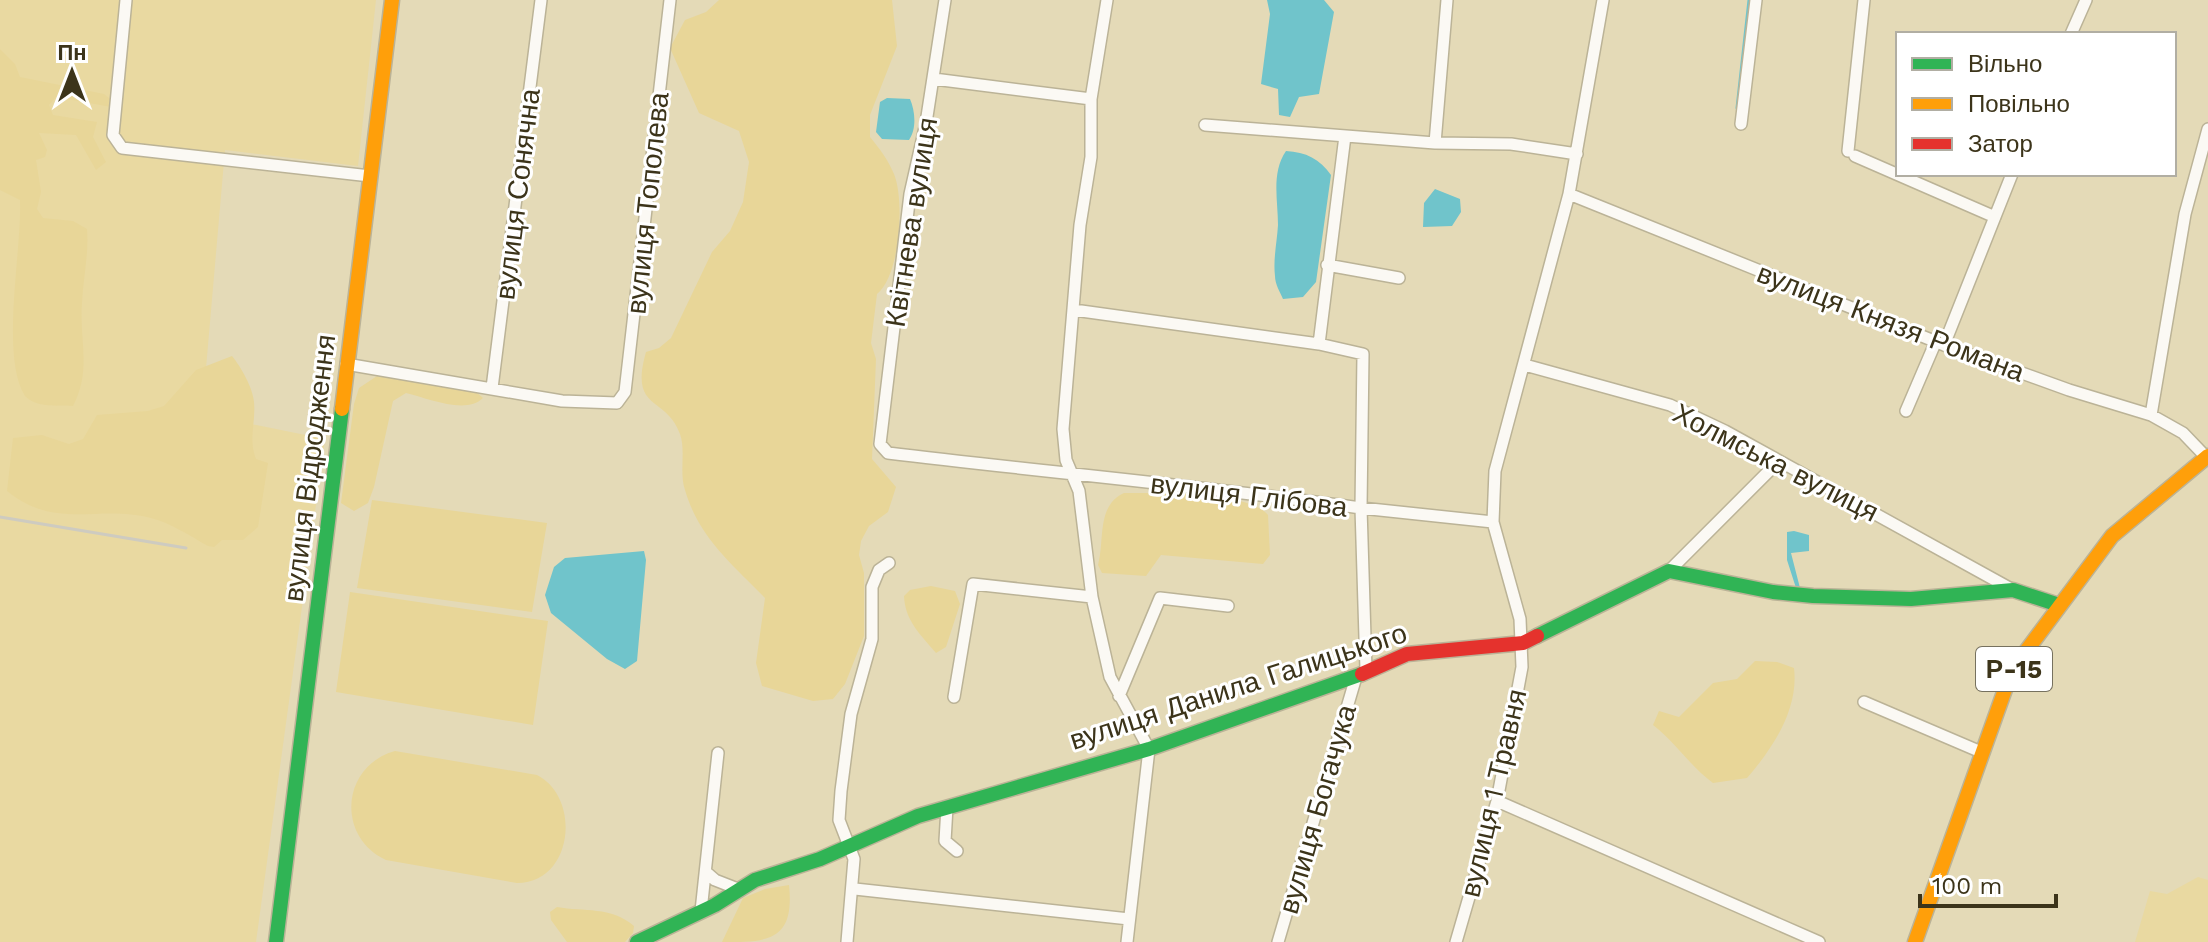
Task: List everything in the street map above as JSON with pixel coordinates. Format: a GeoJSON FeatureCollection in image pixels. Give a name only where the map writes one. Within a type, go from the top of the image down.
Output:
{"type":"FeatureCollection","features":[{"type":"Feature","properties":{"kind":"street"},"geometry":{"type":"LineString","coordinates":[[126,0],[113,135],[122,148],[370,176]]}},
{"type":"Feature","properties":{"kind":"street","name":"вулиця Відродження"},"geometry":{"type":"LineString","coordinates":[[276,942],[392,0]]}},
{"type":"Feature","properties":{"kind":"street","name":"вулиця Сонячна"},"geometry":{"type":"LineString","coordinates":[[492,388],[541,0]]}},
{"type":"Feature","properties":{"kind":"street","name":"вулиця Тополева"},"geometry":{"type":"LineString","coordinates":[[492,388],[562,401],[617,403],[625,392],[670,0]]}},
{"type":"Feature","properties":{"kind":"street","name":"Квітнева вулиця"},"geometry":{"type":"LineString","coordinates":[[880,444],[910,194],[934,79],[945,0]]}},
{"type":"Feature","properties":{"kind":"street"},"geometry":{"type":"LineString","coordinates":[[1107,0],[1091,99],[1091,157],[1080,225],[1063,429],[1066,460],[1079,491],[1092,597],[1110,677],[1149,749],[1127,942]]}},
{"type":"Feature","properties":{"kind":"street"},"geometry":{"type":"LineString","coordinates":[[1435,143],[1447,0]]}},
{"type":"Feature","properties":{"kind":"street"},"geometry":{"type":"LineString","coordinates":[[1523,643],[1493,522],[1495,471],[1569,194],[1603,0]]}},
{"type":"Feature","properties":{"kind":"street"},"geometry":{"type":"LineString","coordinates":[[1741,124],[1756,0]]}},
{"type":"Feature","properties":{"kind":"street"},"geometry":{"type":"LineString","coordinates":[[1864,0],[1852,154],[1896,173]]}},
{"type":"Feature","properties":{"kind":"street"},"geometry":{"type":"LineString","coordinates":[[2072,32],[2086,0]]}},
{"type":"Feature","properties":{"kind":"street"},"geometry":{"type":"LineString","coordinates":[[934,79],[1091,99]]}},
{"type":"Feature","properties":{"kind":"street"},"geometry":{"type":"LineString","coordinates":[[1205,125],[1435,143],[1511,144],[1577,154]]}},
{"type":"Feature","properties":{"kind":"street"},"geometry":{"type":"LineString","coordinates":[[2151,415],[2185,214],[2208,129]]}},
{"type":"Feature","properties":{"kind":"street"},"geometry":{"type":"LineString","coordinates":[[1319,344],[1345,136]]}},
{"type":"Feature","properties":{"kind":"street"},"geometry":{"type":"LineString","coordinates":[[1902,176],[1995,217]]}},
{"type":"Feature","properties":{"kind":"street"},"geometry":{"type":"LineString","coordinates":[[1906,411],[1940,343],[2011,176]]}},
{"type":"Feature","properties":{"kind":"street","name":"вулиця Князя Романа"},"geometry":{"type":"LineString","coordinates":[[1569,194],[1940,343],[2069,390],[2151,415],[2183,433],[2207,457]]}},
{"type":"Feature","properties":{"kind":"street"},"geometry":{"type":"LineString","coordinates":[[1327,265],[1399,278]]}},
{"type":"Feature","properties":{"kind":"street"},"geometry":{"type":"LineString","coordinates":[[1074,310],[1319,344],[1363,354],[1361,508],[1493,522]]}},
{"type":"Feature","properties":{"kind":"street"},"geometry":{"type":"LineString","coordinates":[[346,364],[492,388]]}},
{"type":"Feature","properties":{"kind":"street","name":"Холмська вулиця"},"geometry":{"type":"LineString","coordinates":[[1525,365],[1670,405],[1779,461],[2013,590]]}},
{"type":"Feature","properties":{"kind":"street","name":"вулиця Глібова"},"geometry":{"type":"LineString","coordinates":[[880,444],[888,453],[1072,475],[1199,486],[1361,508],[1361,673]]}},
{"type":"Feature","properties":{"kind":"street","name":"Р-15"},"geometry":{"type":"LineString","coordinates":[[1915,942],[2012,670],[2123,523],[2207,457]]}},
{"type":"Feature","properties":{"kind":"street"},"geometry":{"type":"LineString","coordinates":[[1669,571],[1779,461]]}},
{"type":"Feature","properties":{"kind":"street"},"geometry":{"type":"LineString","coordinates":[[847,942],[855,889],[850,843],[839,820],[851,714],[872,639],[872,587],[879,570],[889,563]]}},
{"type":"Feature","properties":{"kind":"street"},"geometry":{"type":"LineString","coordinates":[[1669,571],[1773,592],[1813,596],[1911,599],[1984,595],[2013,590],[2059,605]]}},
{"type":"Feature","properties":{"kind":"street","name":"вулиця Данила Галицького"},"geometry":{"type":"LineString","coordinates":[[637,942],[755,880],[820,859],[850,843],[947,807],[1149,749],[1407,654],[1523,643],[1669,571]]}},
{"type":"Feature","properties":{"kind":"street"},"geometry":{"type":"LineString","coordinates":[[954,697],[973,584],[1092,597]]}},
{"type":"Feature","properties":{"kind":"street"},"geometry":{"type":"LineString","coordinates":[[1119,696],[1160,598],[1228,606]]}},
{"type":"Feature","properties":{"kind":"street","name":"вулиця 1 Травня"},"geometry":{"type":"LineString","coordinates":[[1456,942],[1497,801],[1514,721],[1523,643]]}},
{"type":"Feature","properties":{"kind":"street","name":"вулиця Богачука"},"geometry":{"type":"LineString","coordinates":[[1278,942],[1361,673]]}},
{"type":"Feature","properties":{"kind":"street"},"geometry":{"type":"LineString","coordinates":[[1864,702],[1981,752]]}},
{"type":"Feature","properties":{"kind":"street"},"geometry":{"type":"LineString","coordinates":[[701,911],[718,753]]}},
{"type":"Feature","properties":{"kind":"street"},"geometry":{"type":"LineString","coordinates":[[1497,801],[1819,942]]}},
{"type":"Feature","properties":{"kind":"street"},"geometry":{"type":"LineString","coordinates":[[947,807],[945,841],[957,851]]}},
{"type":"Feature","properties":{"kind":"street"},"geometry":{"type":"LineString","coordinates":[[707,873],[715,880],[738,889]]}},
{"type":"Feature","properties":{"kind":"street"},"geometry":{"type":"LineString","coordinates":[[855,889],[1129,919]]}},
{"type":"Feature","properties":{"kind":"shaded area"},"geometry":{"type":"Polygon","coordinates":[[[0,0],[376,0],[358,166],[225,150],[202,414],[325,439],[256,942],[0,942],[0,0]]]}},
{"type":"Feature","properties":{"kind":"shaded area"},"geometry":{"type":"Polygon","coordinates":[[[719,0],[892,0],[897,46],[870,115],[870,137],[894,174],[900,219],[891,271],[877,294],[871,343],[876,359],[872,459],[896,487],[888,512],[869,526],[861,541],[859,555],[864,573],[864,636],[845,684],[833,699],[813,701],[762,686],[756,663],[765,598],[729,562],[699,522],[683,483],[680,434],[674,422],[651,401],[642,385],[646,352],[659,348],[671,338],[712,252],[730,231],[743,202],[749,162],[739,131],[699,113],[670,48],[685,20],[706,12],[719,0]]]}},
{"type":"Feature","properties":{"kind":"shaded area"},"geometry":{"type":"Polygon","coordinates":[[[0,49],[15,64],[20,77],[104,94],[114,102],[111,107],[56,97],[49,105],[53,115],[97,122],[93,137],[106,162],[96,170],[76,135],[39,133],[47,150],[45,157],[36,160],[41,192],[37,209],[43,218],[73,221],[87,229],[82,317],[83,368],[79,393],[73,406],[48,405],[30,400],[25,396],[18,378],[13,330],[20,200],[0,190],[0,49]]]}},
{"type":"Feature","properties":{"kind":"shaded area"},"geometry":{"type":"Polygon","coordinates":[[[232,356],[253,396],[256,459],[268,463],[258,527],[243,540],[222,540],[214,547],[208,546],[173,526],[151,518],[132,514],[78,514],[43,510],[7,491],[13,438],[42,435],[69,444],[83,439],[97,415],[148,411],[164,406],[196,370],[232,356]]]}},
{"type":"Feature","properties":{"kind":"shaded area"},"geometry":{"type":"Polygon","coordinates":[[[377,376],[474,390],[483,398],[476,403],[457,405],[406,393],[393,401],[374,487],[368,503],[354,511],[341,503],[354,404],[359,388],[377,376]]]}},
{"type":"Feature","properties":{"kind":"shaded area"},"geometry":{"type":"Polygon","coordinates":[[[1124,493],[1222,497],[1257,507],[1268,515],[1270,555],[1263,564],[1161,555],[1146,576],[1102,573],[1098,565],[1105,515],[1115,499],[1124,493]]]}},
{"type":"Feature","properties":{"kind":"shaded area"},"geometry":{"type":"Polygon","coordinates":[[[372,500],[547,523],[532,612],[357,588],[372,500]]]}},
{"type":"Feature","properties":{"kind":"shaded area"},"geometry":{"type":"Polygon","coordinates":[[[931,586],[955,591],[960,604],[946,647],[936,653],[907,613],[904,596],[910,590],[931,586]]]}},
{"type":"Feature","properties":{"kind":"shaded area"},"geometry":{"type":"Polygon","coordinates":[[[350,592],[548,621],[533,725],[336,692],[350,592]]]}},
{"type":"Feature","properties":{"kind":"shaded area"},"geometry":{"type":"Polygon","coordinates":[[[1755,661],[1777,662],[1794,668],[1788,713],[1775,741],[1747,778],[1713,783],[1653,725],[1659,711],[1679,717],[1713,683],[1737,679],[1755,661]]]}},
{"type":"Feature","properties":{"kind":"shaded area"},"geometry":{"type":"Polygon","coordinates":[[[395,751],[537,775],[551,786],[561,802],[565,838],[560,855],[550,869],[536,879],[517,883],[386,860],[370,849],[359,835],[353,819],[352,802],[355,786],[364,771],[377,759],[395,751]]]}},
{"type":"Feature","properties":{"kind":"shaded area"},"geometry":{"type":"Polygon","coordinates":[[[2198,877],[2208,880],[2208,942],[2135,942],[2150,891],[2167,894],[2198,877]]]}},
{"type":"Feature","properties":{"kind":"shaded area"},"geometry":{"type":"Polygon","coordinates":[[[789,885],[787,918],[775,935],[752,941],[722,942],[743,898],[765,889],[789,885]]]}},
{"type":"Feature","properties":{"kind":"shaded area"},"geometry":{"type":"Polygon","coordinates":[[[557,907],[616,915],[634,926],[633,933],[625,942],[567,942],[551,920],[550,912],[557,907]]]}},
{"type":"Feature","properties":{"kind":"water"},"geometry":{"type":"Polygon","coordinates":[[[1267,0],[1324,0],[1334,12],[1319,94],[1299,97],[1290,117],[1279,115],[1278,89],[1261,84],[1270,14],[1267,0]]]}},
{"type":"Feature","properties":{"kind":"water"},"geometry":{"type":"Polygon","coordinates":[[[887,98],[910,99],[914,120],[909,140],[882,139],[876,132],[880,102],[887,98]]]}},
{"type":"Feature","properties":{"kind":"water"},"geometry":{"type":"Polygon","coordinates":[[[1286,151],[1312,157],[1331,175],[1316,282],[1303,297],[1283,299],[1276,282],[1274,263],[1278,225],[1277,177],[1286,151]]]}},
{"type":"Feature","properties":{"kind":"water"},"geometry":{"type":"Polygon","coordinates":[[[1435,189],[1460,199],[1461,212],[1452,226],[1423,227],[1424,203],[1435,189]]]}},
{"type":"Feature","properties":{"kind":"water"},"geometry":{"type":"Polygon","coordinates":[[[1787,532],[1809,535],[1809,551],[1791,553],[1800,588],[1796,588],[1787,560],[1787,532]]]}},
{"type":"Feature","properties":{"kind":"water"},"geometry":{"type":"Polygon","coordinates":[[[644,551],[646,560],[637,661],[625,669],[607,659],[551,613],[545,595],[554,567],[565,558],[644,551]]]}},
{"type":"Feature","properties":{"kind":"waterway"},"geometry":{"type":"LineString","coordinates":[[1737,108],[1749,0]]}},
{"type":"Feature","properties":{"kind":"railway"},"geometry":{"type":"LineString","coordinates":[[0,517],[186,548]]}},
{"type":"Feature","properties":{"kind":"traffic: fast"},"geometry":{"type":"LineString","coordinates":[[276,942],[342,409]]}},
{"type":"Feature","properties":{"kind":"traffic: fast"},"geometry":{"type":"LineString","coordinates":[[1537,636],[1669,571],[1773,592],[1813,596],[1911,599],[2013,590],[2059,605]]}},
{"type":"Feature","properties":{"kind":"traffic: fast"},"geometry":{"type":"LineString","coordinates":[[637,942],[715,905],[755,880],[820,859],[918,816],[1149,749],[1362,674]]}},
{"type":"Feature","properties":{"kind":"traffic: slow"},"geometry":{"type":"LineString","coordinates":[[342,409],[392,0]]}},
{"type":"Feature","properties":{"kind":"traffic: slow"},"geometry":{"type":"LineString","coordinates":[[1915,942],[2012,670],[2112,536],[2208,456]]}},
{"type":"Feature","properties":{"kind":"traffic: jam"},"geometry":{"type":"LineString","coordinates":[[1362,674],[1407,654],[1523,643],[1537,636]]}}]}
